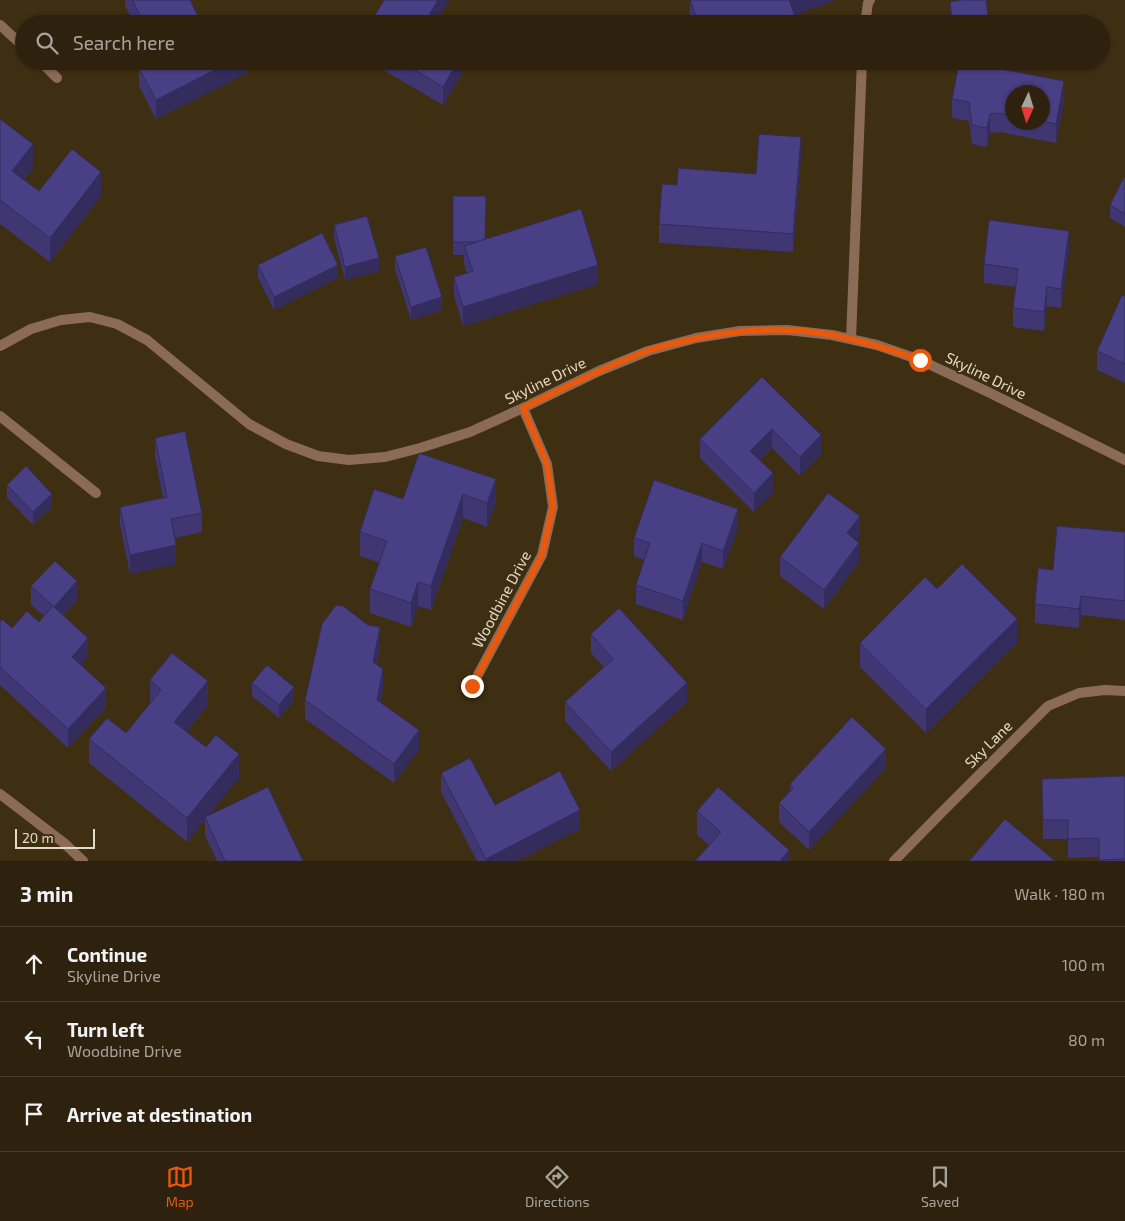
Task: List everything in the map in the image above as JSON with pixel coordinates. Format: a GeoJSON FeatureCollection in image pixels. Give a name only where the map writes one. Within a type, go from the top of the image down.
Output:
{"type":"FeatureCollection","features":[{"type":"Feature","properties":{"kind":"street"},"geometry":{"type":"LineString","coordinates":[[866,15],[870,0]]}},
{"type":"Feature","properties":{"kind":"street"},"geometry":{"type":"LineString","coordinates":[[0,25],[15,39]]}},
{"type":"Feature","properties":{"kind":"street"},"geometry":{"type":"LineString","coordinates":[[50,70],[58,78]]}},
{"type":"Feature","properties":{"kind":"street"},"geometry":{"type":"LineString","coordinates":[[851,339],[862,70]]}},
{"type":"Feature","properties":{"kind":"street","name":"Skyline Drive"},"geometry":{"type":"LineString","coordinates":[[0,346],[31,328],[61,320],[90,317],[117,324],[146,340],[249,424],[286,444],[318,456],[349,460],[394,455],[470,432],[599,371],[648,351],[696,338],[740,331],[787,330],[851,339],[877,345],[920,360],[1125,460]]}},
{"type":"Feature","properties":{"kind":"street","name":"Woodbine Drive"},"geometry":{"type":"LineString","coordinates":[[472,686],[542,555],[553,506],[547,464],[523,408]]}},
{"type":"Feature","properties":{"kind":"street"},"geometry":{"type":"LineString","coordinates":[[0,416],[96,493]]}},
{"type":"Feature","properties":{"kind":"street","name":"Sky Lane"},"geometry":{"type":"LineString","coordinates":[[894,861],[1048,706],[1079,693],[1105,690],[1125,691]]}},
{"type":"Feature","properties":{"kind":"street"},"geometry":{"type":"LineString","coordinates":[[0,794],[83,861]]}},
{"type":"Feature","properties":{"kind":"building"},"geometry":{"type":"Polygon","coordinates":[[[132,0],[190,0],[198,15],[140,15],[132,0]]]}},
{"type":"Feature","properties":{"kind":"building"},"geometry":{"type":"Polygon","coordinates":[[[384,0],[438,0],[429,15],[375,15],[384,0]]]}},
{"type":"Feature","properties":{"kind":"building"},"geometry":{"type":"Polygon","coordinates":[[[690,0],[789,0],[795,15],[696,15],[690,0]]]}},
{"type":"Feature","properties":{"kind":"building"},"geometry":{"type":"Polygon","coordinates":[[[986,0],[988,15],[952,15],[950,2],[986,0]]]}},
{"type":"Feature","properties":{"kind":"building"},"geometry":{"type":"Polygon","coordinates":[[[140,70],[214,70],[156,100],[140,70]]]}},
{"type":"Feature","properties":{"kind":"building"},"geometry":{"type":"Polygon","coordinates":[[[415,70],[453,70],[443,87],[415,70]]]}},
{"type":"Feature","properties":{"kind":"building"},"geometry":{"type":"Polygon","coordinates":[[[958,70],[1006,70],[1064,81],[1056,124],[1050,123],[1050,85],[1005,85],[1005,114],[990,114],[987,128],[972,125],[969,102],[952,99],[958,70]]]}},
{"type":"Feature","properties":{"kind":"building"},"geometry":{"type":"Polygon","coordinates":[[[0,119],[33,144],[12,171],[39,191],[72,149],[101,172],[50,238],[0,200],[0,119]]]}},
{"type":"Feature","properties":{"kind":"building"},"geometry":{"type":"Polygon","coordinates":[[[759,134],[801,137],[793,234],[659,224],[662,184],[677,185],[678,168],[756,174],[759,134]]]}},
{"type":"Feature","properties":{"kind":"building"},"geometry":{"type":"Polygon","coordinates":[[[1125,178],[1125,214],[1110,205],[1125,178]]]}},
{"type":"Feature","properties":{"kind":"building"},"geometry":{"type":"Polygon","coordinates":[[[453,196],[486,196],[485,239],[477,242],[453,242],[453,196]]]}},
{"type":"Feature","properties":{"kind":"building"},"geometry":{"type":"Polygon","coordinates":[[[581,209],[598,265],[463,307],[454,277],[473,271],[464,246],[581,209]]]}},
{"type":"Feature","properties":{"kind":"building"},"geometry":{"type":"Polygon","coordinates":[[[367,216],[379,258],[345,267],[334,225],[367,216]]]}},
{"type":"Feature","properties":{"kind":"building"},"geometry":{"type":"Polygon","coordinates":[[[989,220],[1069,231],[1061,289],[1047,287],[1044,312],[1013,308],[1018,269],[984,264],[989,220]]]}},
{"type":"Feature","properties":{"kind":"building"},"geometry":{"type":"Polygon","coordinates":[[[322,233],[338,265],[274,297],[258,265],[322,233]]]}},
{"type":"Feature","properties":{"kind":"building"},"geometry":{"type":"Polygon","coordinates":[[[426,247],[442,297],[411,307],[395,256],[426,247]]]}},
{"type":"Feature","properties":{"kind":"building"},"geometry":{"type":"Polygon","coordinates":[[[1122,295],[1125,296],[1125,364],[1097,351],[1122,295]]]}},
{"type":"Feature","properties":{"kind":"building"},"geometry":{"type":"Polygon","coordinates":[[[762,377],[821,435],[800,457],[772,429],[750,451],[773,473],[754,493],[700,439],[762,377]]]}},
{"type":"Feature","properties":{"kind":"building"},"geometry":{"type":"Polygon","coordinates":[[[185,431],[202,513],[171,519],[176,545],[130,555],[120,507],[167,497],[155,438],[185,431]]]}},
{"type":"Feature","properties":{"kind":"building"},"geometry":{"type":"Polygon","coordinates":[[[419,453],[496,479],[487,503],[463,494],[431,586],[418,582],[411,603],[370,589],[387,541],[360,532],[374,489],[403,499],[419,453]]]}},
{"type":"Feature","properties":{"kind":"building"},"geometry":{"type":"Polygon","coordinates":[[[26,466],[52,494],[33,512],[7,485],[26,466]]]}},
{"type":"Feature","properties":{"kind":"building"},"geometry":{"type":"Polygon","coordinates":[[[654,480],[738,509],[723,551],[702,543],[683,601],[636,585],[650,543],[634,538],[654,480]]]}},
{"type":"Feature","properties":{"kind":"building"},"geometry":{"type":"Polygon","coordinates":[[[828,493],[860,516],[847,533],[859,543],[824,590],[780,557],[828,493]]]}},
{"type":"Feature","properties":{"kind":"building"},"geometry":{"type":"Polygon","coordinates":[[[1057,526],[1125,532],[1125,601],[1081,596],[1079,609],[1035,604],[1038,568],[1053,570],[1057,526]]]}},
{"type":"Feature","properties":{"kind":"building"},"geometry":{"type":"Polygon","coordinates":[[[55,561],[77,581],[54,607],[88,638],[72,657],[106,688],[68,729],[0,667],[0,622],[2,619],[12,628],[27,611],[39,622],[53,606],[31,586],[55,561]]]}},
{"type":"Feature","properties":{"kind":"building"},"geometry":{"type":"Polygon","coordinates":[[[962,564],[1017,619],[926,709],[860,643],[925,577],[937,589],[962,564]]]}},
{"type":"Feature","properties":{"kind":"building"},"geometry":{"type":"Polygon","coordinates":[[[336,605],[343,606],[368,625],[380,627],[373,662],[383,669],[377,700],[419,730],[394,764],[305,700],[322,624],[336,605]]]}},
{"type":"Feature","properties":{"kind":"building"},"geometry":{"type":"Polygon","coordinates":[[[619,608],[687,683],[611,752],[565,702],[613,659],[591,634],[619,608]]]}},
{"type":"Feature","properties":{"kind":"building"},"geometry":{"type":"Polygon","coordinates":[[[172,653],[208,681],[174,722],[206,747],[216,735],[239,754],[187,818],[89,739],[107,718],[126,733],[161,690],[150,680],[172,653]]]}},
{"type":"Feature","properties":{"kind":"building"},"geometry":{"type":"Polygon","coordinates":[[[267,665],[294,687],[279,705],[252,683],[267,665]]]}},
{"type":"Feature","properties":{"kind":"building"},"geometry":{"type":"Polygon","coordinates":[[[852,717],[886,749],[809,832],[779,803],[793,788],[790,784],[852,717]]]}},
{"type":"Feature","properties":{"kind":"building"},"geometry":{"type":"Polygon","coordinates":[[[470,758],[495,805],[560,771],[580,810],[486,859],[441,773],[470,758]]]}},
{"type":"Feature","properties":{"kind":"building"},"geometry":{"type":"Polygon","coordinates":[[[1125,776],[1125,859],[1099,860],[1099,838],[1068,839],[1068,820],[1043,820],[1042,779],[1125,776]]]}},
{"type":"Feature","properties":{"kind":"building"},"geometry":{"type":"Polygon","coordinates":[[[268,787],[303,861],[225,861],[205,817],[268,787]]]}},
{"type":"Feature","properties":{"kind":"building"},"geometry":{"type":"Polygon","coordinates":[[[718,787],[789,850],[780,861],[695,861],[721,832],[697,811],[718,787]]]}},
{"type":"Feature","properties":{"kind":"building"},"geometry":{"type":"Polygon","coordinates":[[[1005,819],[1055,861],[969,861],[1005,819]]]}},
{"type":"Feature","properties":{"kind":"route"},"geometry":{"type":"LineString","coordinates":[[472,686],[542,555],[553,506],[547,464],[523,408],[599,371],[648,351],[696,338],[740,331],[787,330],[832,335],[877,345],[920,360]]}}]}
